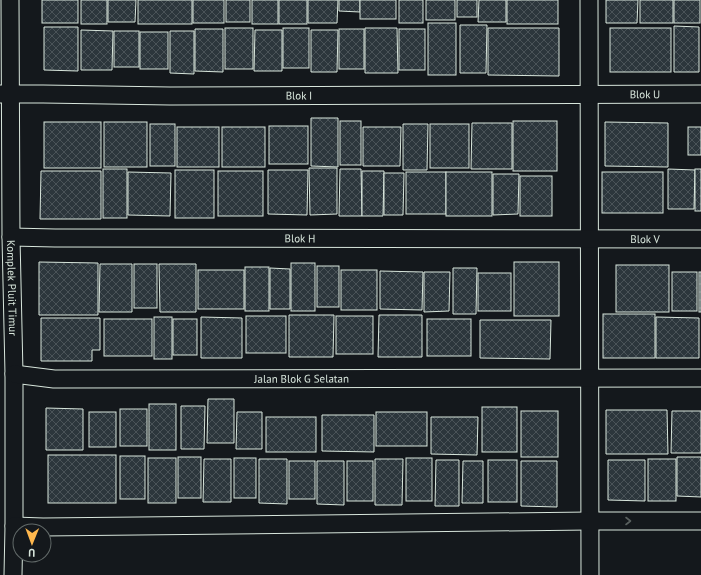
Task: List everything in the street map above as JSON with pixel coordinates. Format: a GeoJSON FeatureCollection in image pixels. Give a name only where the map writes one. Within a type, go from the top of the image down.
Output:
{"type":"FeatureCollection","features":[{"type":"Feature","properties":{"kind":"street","name":"Komplek Pluit Timur"},"geometry":{"type":"LineString","coordinates":[[10,0],[5,94],[11,237],[14,374],[14,523]]}},
{"type":"Feature","properties":{"kind":"street"},"geometry":{"type":"LineString","coordinates":[[589,0],[590,575]]}},
{"type":"Feature","properties":{"kind":"street","name":"Blok I"},"geometry":{"type":"LineString","coordinates":[[5,94],[194,96],[589,94]]}},
{"type":"Feature","properties":{"kind":"street","name":"Blok U"},"geometry":{"type":"LineString","coordinates":[[589,94],[701,94]]}},
{"type":"Feature","properties":{"kind":"street","name":"Blok H"},"geometry":{"type":"LineString","coordinates":[[11,237],[589,239]]}},
{"type":"Feature","properties":{"kind":"street","name":"Blok V"},"geometry":{"type":"LineString","coordinates":[[589,239],[701,239]]}},
{"type":"Feature","properties":{"kind":"street","name":"Jalan Blok G Selatan"},"geometry":{"type":"LineString","coordinates":[[14,374],[54,380],[701,378]]}},
{"type":"Feature","properties":{"kind":"street"},"geometry":{"type":"LineString","coordinates":[[52,528],[701,521]]}},
{"type":"Feature","properties":{"kind":"street","name":"Komplek Pluit Timur"},"geometry":{"type":"LineString","coordinates":[[13,563],[13,575]]}},
{"type":"Feature","properties":{"kind":"building"},"geometry":{"type":"Polygon","coordinates":[[[42,0],[78,0],[78,23],[42,23],[42,0]]]}},
{"type":"Feature","properties":{"kind":"building"},"geometry":{"type":"Polygon","coordinates":[[[81,0],[107,0],[107,24],[81,24],[81,0]]]}},
{"type":"Feature","properties":{"kind":"building"},"geometry":{"type":"Polygon","coordinates":[[[108,0],[136,0],[135,22],[108,22],[108,0]]]}},
{"type":"Feature","properties":{"kind":"building"},"geometry":{"type":"Polygon","coordinates":[[[138,0],[192,0],[192,24],[138,24],[138,0]]]}},
{"type":"Feature","properties":{"kind":"building"},"geometry":{"type":"Polygon","coordinates":[[[193,0],[224,0],[224,23],[193,23],[193,0]]]}},
{"type":"Feature","properties":{"kind":"building"},"geometry":{"type":"Polygon","coordinates":[[[226,0],[250,0],[250,22],[226,22],[226,0]]]}},
{"type":"Feature","properties":{"kind":"building"},"geometry":{"type":"Polygon","coordinates":[[[252,0],[278,0],[278,24],[252,24],[252,0]]]}},
{"type":"Feature","properties":{"kind":"building"},"geometry":{"type":"Polygon","coordinates":[[[279,0],[307,0],[307,24],[279,24],[279,0]]]}},
{"type":"Feature","properties":{"kind":"building"},"geometry":{"type":"Polygon","coordinates":[[[308,0],[338,0],[337,23],[308,23],[308,0]]]}},
{"type":"Feature","properties":{"kind":"building"},"geometry":{"type":"Polygon","coordinates":[[[339,0],[360,0],[360,12],[339,11],[339,0]]]}},
{"type":"Feature","properties":{"kind":"building"},"geometry":{"type":"Polygon","coordinates":[[[360,0],[396,0],[396,19],[360,19],[360,0]]]}},
{"type":"Feature","properties":{"kind":"building"},"geometry":{"type":"Polygon","coordinates":[[[399,0],[423,0],[423,23],[399,23],[399,0]]]}},
{"type":"Feature","properties":{"kind":"building"},"geometry":{"type":"Polygon","coordinates":[[[426,0],[455,0],[455,20],[426,20],[426,0]]]}},
{"type":"Feature","properties":{"kind":"building"},"geometry":{"type":"Polygon","coordinates":[[[457,0],[477,0],[477,17],[457,17],[457,0]]]}},
{"type":"Feature","properties":{"kind":"building"},"geometry":{"type":"Polygon","coordinates":[[[479,0],[506,0],[506,22],[478,22],[479,0]]]}},
{"type":"Feature","properties":{"kind":"building"},"geometry":{"type":"Polygon","coordinates":[[[507,0],[558,0],[558,24],[507,24],[507,0]]]}},
{"type":"Feature","properties":{"kind":"building"},"geometry":{"type":"Polygon","coordinates":[[[606,0],[638,0],[637,23],[606,23],[606,0]]]}},
{"type":"Feature","properties":{"kind":"building"},"geometry":{"type":"Polygon","coordinates":[[[640,0],[673,0],[673,23],[640,23],[640,0]]]}},
{"type":"Feature","properties":{"kind":"building"},"geometry":{"type":"Polygon","coordinates":[[[674,0],[700,0],[700,23],[674,23],[674,0]]]}},
{"type":"Feature","properties":{"kind":"building"},"geometry":{"type":"Polygon","coordinates":[[[428,23],[456,23],[456,75],[428,75],[428,23]]]}},
{"type":"Feature","properties":{"kind":"building"},"geometry":{"type":"Polygon","coordinates":[[[460,25],[487,25],[486,73],[460,73],[460,25]]]}},
{"type":"Feature","properties":{"kind":"building"},"geometry":{"type":"Polygon","coordinates":[[[674,26],[699,27],[699,72],[674,72],[674,26]]]}},
{"type":"Feature","properties":{"kind":"building"},"geometry":{"type":"Polygon","coordinates":[[[44,27],[78,27],[78,71],[44,70],[44,27]]]}},
{"type":"Feature","properties":{"kind":"building"},"geometry":{"type":"Polygon","coordinates":[[[225,28],[253,28],[253,69],[225,69],[225,28]]]}},
{"type":"Feature","properties":{"kind":"building"},"geometry":{"type":"Polygon","coordinates":[[[283,28],[309,28],[309,68],[283,68],[283,28]]]}},
{"type":"Feature","properties":{"kind":"building"},"geometry":{"type":"Polygon","coordinates":[[[365,28],[397,28],[398,73],[365,73],[365,28]]]}},
{"type":"Feature","properties":{"kind":"building"},"geometry":{"type":"Polygon","coordinates":[[[488,28],[559,28],[559,76],[488,75],[488,28]]]}},
{"type":"Feature","properties":{"kind":"building"},"geometry":{"type":"Polygon","coordinates":[[[610,28],[671,28],[671,72],[610,72],[610,28]]]}},
{"type":"Feature","properties":{"kind":"building"},"geometry":{"type":"Polygon","coordinates":[[[195,29],[223,29],[223,72],[195,71],[195,29]]]}},
{"type":"Feature","properties":{"kind":"building"},"geometry":{"type":"Polygon","coordinates":[[[339,29],[364,29],[364,69],[339,69],[339,29]]]}},
{"type":"Feature","properties":{"kind":"building"},"geometry":{"type":"Polygon","coordinates":[[[399,29],[425,29],[425,70],[399,70],[399,29]]]}},
{"type":"Feature","properties":{"kind":"building"},"geometry":{"type":"Polygon","coordinates":[[[81,30],[113,31],[112,70],[81,70],[81,30]]]}},
{"type":"Feature","properties":{"kind":"building"},"geometry":{"type":"Polygon","coordinates":[[[255,30],[282,30],[282,71],[254,71],[255,30]]]}},
{"type":"Feature","properties":{"kind":"building"},"geometry":{"type":"Polygon","coordinates":[[[311,30],[338,30],[337,72],[311,72],[311,30]]]}},
{"type":"Feature","properties":{"kind":"building"},"geometry":{"type":"Polygon","coordinates":[[[114,31],[139,31],[139,67],[114,67],[114,31]]]}},
{"type":"Feature","properties":{"kind":"building"},"geometry":{"type":"Polygon","coordinates":[[[170,31],[194,31],[194,74],[170,73],[170,31]]]}},
{"type":"Feature","properties":{"kind":"building"},"geometry":{"type":"Polygon","coordinates":[[[140,32],[168,32],[168,69],[140,69],[140,32]]]}},
{"type":"Feature","properties":{"kind":"building"},"geometry":{"type":"Polygon","coordinates":[[[311,118],[338,118],[338,167],[311,166],[311,118]]]}},
{"type":"Feature","properties":{"kind":"building"},"geometry":{"type":"Polygon","coordinates":[[[340,121],[361,121],[361,165],[340,165],[340,121]]]}},
{"type":"Feature","properties":{"kind":"building"},"geometry":{"type":"Polygon","coordinates":[[[513,121],[557,121],[557,171],[513,171],[513,121]]]}},
{"type":"Feature","properties":{"kind":"building"},"geometry":{"type":"Polygon","coordinates":[[[44,122],[101,122],[101,168],[44,168],[44,122]]]}},
{"type":"Feature","properties":{"kind":"building"},"geometry":{"type":"Polygon","coordinates":[[[104,122],[147,122],[147,167],[104,167],[104,122]]]}},
{"type":"Feature","properties":{"kind":"building"},"geometry":{"type":"Polygon","coordinates":[[[605,122],[668,123],[668,167],[605,166],[605,122]]]}},
{"type":"Feature","properties":{"kind":"building"},"geometry":{"type":"Polygon","coordinates":[[[472,123],[512,123],[512,169],[471,169],[472,123]]]}},
{"type":"Feature","properties":{"kind":"building"},"geometry":{"type":"Polygon","coordinates":[[[150,124],[175,124],[175,166],[150,166],[150,124]]]}},
{"type":"Feature","properties":{"kind":"building"},"geometry":{"type":"Polygon","coordinates":[[[403,124],[428,124],[427,170],[403,170],[403,124]]]}},
{"type":"Feature","properties":{"kind":"building"},"geometry":{"type":"Polygon","coordinates":[[[430,124],[469,124],[469,168],[430,168],[430,124]]]}},
{"type":"Feature","properties":{"kind":"building"},"geometry":{"type":"Polygon","coordinates":[[[269,126],[308,126],[308,164],[269,164],[269,126]]]}},
{"type":"Feature","properties":{"kind":"building"},"geometry":{"type":"Polygon","coordinates":[[[177,127],[219,127],[219,167],[177,167],[177,127]]]}},
{"type":"Feature","properties":{"kind":"building"},"geometry":{"type":"Polygon","coordinates":[[[222,127],[265,127],[265,167],[222,167],[222,127]]]}},
{"type":"Feature","properties":{"kind":"building"},"geometry":{"type":"Polygon","coordinates":[[[363,127],[401,127],[400,166],[363,166],[363,127]]]}},
{"type":"Feature","properties":{"kind":"building"},"geometry":{"type":"Polygon","coordinates":[[[688,127],[701,127],[701,155],[688,155],[688,127]]]}},
{"type":"Feature","properties":{"kind":"building"},"geometry":{"type":"Polygon","coordinates":[[[309,168],[337,168],[337,214],[310,215],[309,168]]]}},
{"type":"Feature","properties":{"kind":"building"},"geometry":{"type":"Polygon","coordinates":[[[103,169],[127,169],[127,218],[103,218],[103,169]]]}},
{"type":"Feature","properties":{"kind":"building"},"geometry":{"type":"Polygon","coordinates":[[[340,169],[361,169],[362,216],[339,216],[340,169]]]}},
{"type":"Feature","properties":{"kind":"building"},"geometry":{"type":"Polygon","coordinates":[[[668,169],[695,170],[694,209],[668,209],[668,169]]]}},
{"type":"Feature","properties":{"kind":"building"},"geometry":{"type":"Polygon","coordinates":[[[695,169],[701,169],[701,211],[695,211],[695,169]]]}},
{"type":"Feature","properties":{"kind":"building"},"geometry":{"type":"Polygon","coordinates":[[[175,170],[214,170],[214,218],[175,218],[175,170]]]}},
{"type":"Feature","properties":{"kind":"building"},"geometry":{"type":"Polygon","coordinates":[[[268,170],[308,170],[307,215],[268,214],[268,170]]]}},
{"type":"Feature","properties":{"kind":"building"},"geometry":{"type":"Polygon","coordinates":[[[41,171],[101,171],[101,219],[40,219],[41,171]]]}},
{"type":"Feature","properties":{"kind":"building"},"geometry":{"type":"Polygon","coordinates":[[[218,171],[263,171],[263,216],[218,216],[218,171]]]}},
{"type":"Feature","properties":{"kind":"building"},"geometry":{"type":"Polygon","coordinates":[[[362,171],[384,171],[383,216],[362,216],[362,171]]]}},
{"type":"Feature","properties":{"kind":"building"},"geometry":{"type":"Polygon","coordinates":[[[128,172],[171,173],[170,216],[128,215],[128,172]]]}},
{"type":"Feature","properties":{"kind":"building"},"geometry":{"type":"Polygon","coordinates":[[[406,172],[446,172],[446,214],[406,214],[406,172]]]}},
{"type":"Feature","properties":{"kind":"building"},"geometry":{"type":"Polygon","coordinates":[[[446,172],[492,172],[492,216],[446,216],[446,172]]]}},
{"type":"Feature","properties":{"kind":"building"},"geometry":{"type":"Polygon","coordinates":[[[602,172],[663,172],[663,213],[602,213],[602,172]]]}},
{"type":"Feature","properties":{"kind":"building"},"geometry":{"type":"Polygon","coordinates":[[[384,173],[404,173],[403,215],[384,215],[384,173]]]}},
{"type":"Feature","properties":{"kind":"building"},"geometry":{"type":"Polygon","coordinates":[[[493,174],[519,174],[518,214],[493,215],[493,174]]]}},
{"type":"Feature","properties":{"kind":"building"},"geometry":{"type":"Polygon","coordinates":[[[520,176],[552,176],[552,216],[520,216],[520,176]]]}},
{"type":"Feature","properties":{"kind":"building"},"geometry":{"type":"Polygon","coordinates":[[[39,262],[98,263],[98,315],[39,315],[39,262]]]}},
{"type":"Feature","properties":{"kind":"building"},"geometry":{"type":"Polygon","coordinates":[[[514,262],[559,262],[559,316],[514,316],[514,262]]]}},
{"type":"Feature","properties":{"kind":"building"},"geometry":{"type":"Polygon","coordinates":[[[291,263],[315,263],[315,311],[291,311],[291,263]]]}},
{"type":"Feature","properties":{"kind":"building"},"geometry":{"type":"Polygon","coordinates":[[[100,264],[132,264],[132,312],[99,312],[100,264]]]}},
{"type":"Feature","properties":{"kind":"building"},"geometry":{"type":"Polygon","coordinates":[[[134,264],[157,264],[157,308],[134,308],[134,264]]]}},
{"type":"Feature","properties":{"kind":"building"},"geometry":{"type":"Polygon","coordinates":[[[159,264],[196,264],[196,312],[160,312],[159,264]]]}},
{"type":"Feature","properties":{"kind":"building"},"geometry":{"type":"Polygon","coordinates":[[[616,265],[669,265],[669,312],[616,312],[616,265]]]}},
{"type":"Feature","properties":{"kind":"building"},"geometry":{"type":"Polygon","coordinates":[[[317,266],[339,266],[339,307],[317,307],[317,266]]]}},
{"type":"Feature","properties":{"kind":"building"},"geometry":{"type":"Polygon","coordinates":[[[245,267],[269,267],[269,311],[245,311],[245,267]]]}},
{"type":"Feature","properties":{"kind":"building"},"geometry":{"type":"Polygon","coordinates":[[[270,268],[290,269],[290,309],[270,309],[270,268]]]}},
{"type":"Feature","properties":{"kind":"building"},"geometry":{"type":"Polygon","coordinates":[[[453,268],[477,268],[476,314],[453,314],[453,268]]]}},
{"type":"Feature","properties":{"kind":"building"},"geometry":{"type":"Polygon","coordinates":[[[198,270],[244,270],[244,309],[198,309],[198,270]]]}},
{"type":"Feature","properties":{"kind":"building"},"geometry":{"type":"Polygon","coordinates":[[[341,270],[377,270],[377,310],[341,310],[341,270]]]}},
{"type":"Feature","properties":{"kind":"building"},"geometry":{"type":"Polygon","coordinates":[[[380,271],[423,272],[422,310],[380,309],[380,271]]]}},
{"type":"Feature","properties":{"kind":"building"},"geometry":{"type":"Polygon","coordinates":[[[424,272],[450,272],[449,311],[424,312],[424,272]]]}},
{"type":"Feature","properties":{"kind":"building"},"geometry":{"type":"Polygon","coordinates":[[[672,272],[697,272],[697,311],[672,311],[672,272]]]}},
{"type":"Feature","properties":{"kind":"building"},"geometry":{"type":"Polygon","coordinates":[[[699,272],[701,272],[701,312],[699,312],[699,272]]]}},
{"type":"Feature","properties":{"kind":"building"},"geometry":{"type":"Polygon","coordinates":[[[478,273],[511,273],[511,311],[478,311],[478,273]]]}},
{"type":"Feature","properties":{"kind":"building"},"geometry":{"type":"Polygon","coordinates":[[[603,314],[655,314],[655,358],[603,358],[603,314]]]}},
{"type":"Feature","properties":{"kind":"building"},"geometry":{"type":"Polygon","coordinates":[[[289,315],[334,315],[333,357],[289,357],[289,315]]]}},
{"type":"Feature","properties":{"kind":"building"},"geometry":{"type":"Polygon","coordinates":[[[379,315],[422,315],[422,357],[378,357],[379,315]]]}},
{"type":"Feature","properties":{"kind":"building"},"geometry":{"type":"Polygon","coordinates":[[[246,316],[286,316],[286,353],[246,353],[246,316]]]}},
{"type":"Feature","properties":{"kind":"building"},"geometry":{"type":"Polygon","coordinates":[[[336,316],[373,316],[373,354],[336,354],[336,316]]]}},
{"type":"Feature","properties":{"kind":"building"},"geometry":{"type":"Polygon","coordinates":[[[154,317],[172,317],[172,359],[154,359],[154,317]]]}},
{"type":"Feature","properties":{"kind":"building"},"geometry":{"type":"Polygon","coordinates":[[[201,317],[242,318],[242,358],[201,358],[201,317]]]}},
{"type":"Feature","properties":{"kind":"building"},"geometry":{"type":"Polygon","coordinates":[[[656,317],[699,318],[699,358],[656,358],[656,317]]]}},
{"type":"Feature","properties":{"kind":"building"},"geometry":{"type":"Polygon","coordinates":[[[41,318],[100,318],[100,350],[92,350],[92,361],[41,361],[41,318]]]}},
{"type":"Feature","properties":{"kind":"building"},"geometry":{"type":"Polygon","coordinates":[[[104,319],[152,319],[152,356],[104,356],[104,319]]]}},
{"type":"Feature","properties":{"kind":"building"},"geometry":{"type":"Polygon","coordinates":[[[173,319],[197,319],[197,355],[173,355],[173,319]]]}},
{"type":"Feature","properties":{"kind":"building"},"geometry":{"type":"Polygon","coordinates":[[[427,319],[471,319],[471,356],[427,356],[427,319]]]}},
{"type":"Feature","properties":{"kind":"building"},"geometry":{"type":"Polygon","coordinates":[[[480,320],[551,320],[550,359],[480,358],[480,320]]]}},
{"type":"Feature","properties":{"kind":"building"},"geometry":{"type":"Polygon","coordinates":[[[208,399],[234,399],[234,443],[207,443],[208,399]]]}},
{"type":"Feature","properties":{"kind":"building"},"geometry":{"type":"Polygon","coordinates":[[[149,404],[176,404],[176,450],[149,450],[149,404]]]}},
{"type":"Feature","properties":{"kind":"building"},"geometry":{"type":"Polygon","coordinates":[[[181,406],[205,406],[204,449],[181,449],[181,406]]]}},
{"type":"Feature","properties":{"kind":"building"},"geometry":{"type":"Polygon","coordinates":[[[482,407],[517,407],[517,452],[482,452],[482,407]]]}},
{"type":"Feature","properties":{"kind":"building"},"geometry":{"type":"Polygon","coordinates":[[[46,408],[83,409],[83,450],[46,450],[46,408]]]}},
{"type":"Feature","properties":{"kind":"building"},"geometry":{"type":"Polygon","coordinates":[[[120,409],[147,409],[147,446],[120,446],[120,409]]]}},
{"type":"Feature","properties":{"kind":"building"},"geometry":{"type":"Polygon","coordinates":[[[606,410],[667,410],[668,454],[606,454],[606,410]]]}},
{"type":"Feature","properties":{"kind":"building"},"geometry":{"type":"Polygon","coordinates":[[[521,411],[558,411],[558,457],[521,457],[521,411]]]}},
{"type":"Feature","properties":{"kind":"building"},"geometry":{"type":"Polygon","coordinates":[[[672,411],[701,411],[701,453],[671,453],[672,411]]]}},
{"type":"Feature","properties":{"kind":"building"},"geometry":{"type":"Polygon","coordinates":[[[89,412],[116,412],[116,447],[89,447],[89,412]]]}},
{"type":"Feature","properties":{"kind":"building"},"geometry":{"type":"Polygon","coordinates":[[[237,412],[262,412],[262,449],[236,449],[237,412]]]}},
{"type":"Feature","properties":{"kind":"building"},"geometry":{"type":"Polygon","coordinates":[[[376,412],[427,412],[427,446],[376,446],[376,412]]]}},
{"type":"Feature","properties":{"kind":"building"},"geometry":{"type":"Polygon","coordinates":[[[322,415],[374,415],[374,452],[322,451],[322,415]]]}},
{"type":"Feature","properties":{"kind":"building"},"geometry":{"type":"Polygon","coordinates":[[[266,417],[316,417],[316,452],[266,452],[266,417]]]}},
{"type":"Feature","properties":{"kind":"building"},"geometry":{"type":"Polygon","coordinates":[[[431,417],[478,417],[477,455],[431,454],[431,417]]]}},
{"type":"Feature","properties":{"kind":"building"},"geometry":{"type":"Polygon","coordinates":[[[48,455],[116,455],[116,503],[48,503],[48,455]]]}},
{"type":"Feature","properties":{"kind":"building"},"geometry":{"type":"Polygon","coordinates":[[[120,456],[145,456],[145,499],[120,499],[120,456]]]}},
{"type":"Feature","properties":{"kind":"building"},"geometry":{"type":"Polygon","coordinates":[[[178,457],[201,457],[201,498],[178,498],[178,457]]]}},
{"type":"Feature","properties":{"kind":"building"},"geometry":{"type":"Polygon","coordinates":[[[677,457],[701,457],[701,497],[677,496],[677,457]]]}},
{"type":"Feature","properties":{"kind":"building"},"geometry":{"type":"Polygon","coordinates":[[[148,458],[176,458],[176,503],[148,503],[148,458]]]}},
{"type":"Feature","properties":{"kind":"building"},"geometry":{"type":"Polygon","coordinates":[[[234,458],[256,458],[256,498],[234,498],[234,458]]]}},
{"type":"Feature","properties":{"kind":"building"},"geometry":{"type":"Polygon","coordinates":[[[406,458],[432,458],[432,501],[406,501],[406,458]]]}},
{"type":"Feature","properties":{"kind":"building"},"geometry":{"type":"Polygon","coordinates":[[[204,459],[231,459],[231,502],[203,502],[204,459]]]}},
{"type":"Feature","properties":{"kind":"building"},"geometry":{"type":"Polygon","coordinates":[[[259,459],[287,459],[287,504],[259,503],[259,459]]]}},
{"type":"Feature","properties":{"kind":"building"},"geometry":{"type":"Polygon","coordinates":[[[375,459],[403,459],[402,505],[375,505],[375,459]]]}},
{"type":"Feature","properties":{"kind":"building"},"geometry":{"type":"Polygon","coordinates":[[[648,459],[676,459],[676,501],[648,501],[648,459]]]}},
{"type":"Feature","properties":{"kind":"building"},"geometry":{"type":"Polygon","coordinates":[[[436,460],[459,460],[459,506],[435,506],[436,460]]]}},
{"type":"Feature","properties":{"kind":"building"},"geometry":{"type":"Polygon","coordinates":[[[488,460],[517,460],[517,502],[488,502],[488,460]]]}},
{"type":"Feature","properties":{"kind":"building"},"geometry":{"type":"Polygon","coordinates":[[[608,460],[645,460],[645,501],[608,500],[608,460]]]}},
{"type":"Feature","properties":{"kind":"building"},"geometry":{"type":"Polygon","coordinates":[[[289,461],[315,461],[315,499],[289,499],[289,461]]]}},
{"type":"Feature","properties":{"kind":"building"},"geometry":{"type":"Polygon","coordinates":[[[317,461],[344,461],[344,505],[317,504],[317,461]]]}},
{"type":"Feature","properties":{"kind":"building"},"geometry":{"type":"Polygon","coordinates":[[[347,461],[373,461],[373,501],[347,501],[347,461]]]}},
{"type":"Feature","properties":{"kind":"building"},"geometry":{"type":"Polygon","coordinates":[[[463,461],[483,461],[483,503],[462,503],[463,461]]]}},
{"type":"Feature","properties":{"kind":"building"},"geometry":{"type":"Polygon","coordinates":[[[521,461],[557,461],[557,507],[521,506],[521,461]]]}}]}
